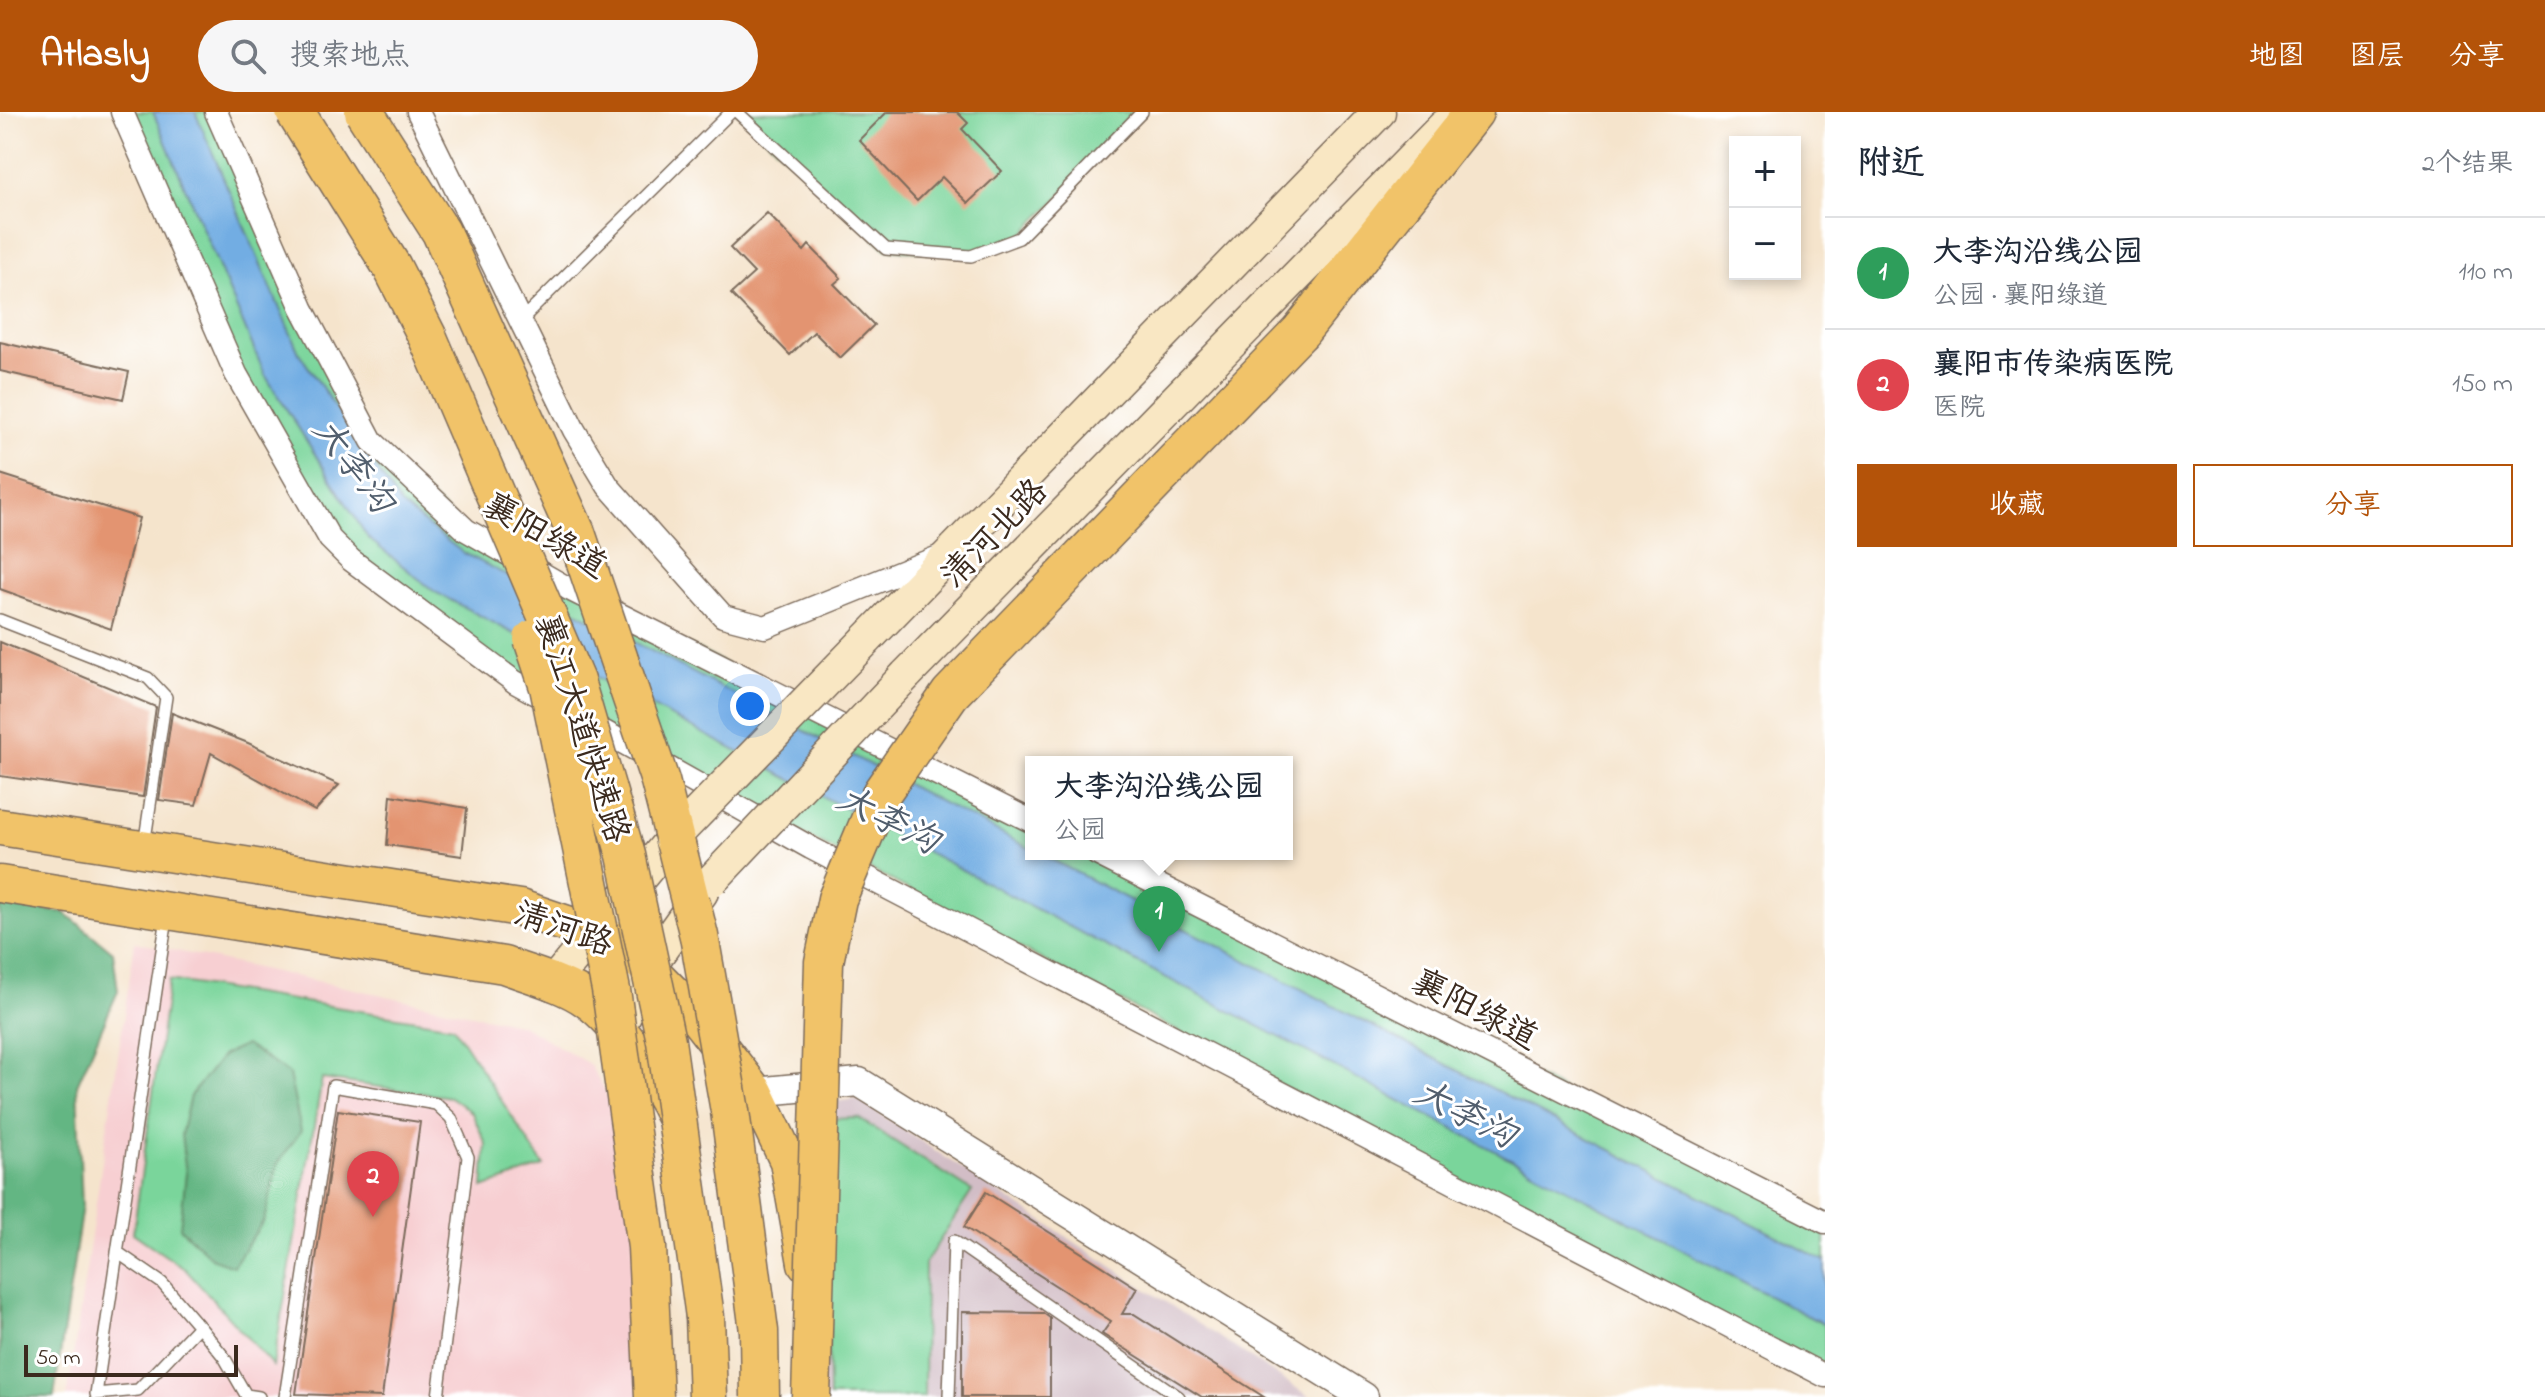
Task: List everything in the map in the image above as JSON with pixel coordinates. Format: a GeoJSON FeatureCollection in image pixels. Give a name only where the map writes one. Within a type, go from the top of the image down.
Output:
{"type":"FeatureCollection","features":[{"type":"Feature","properties":{"kind":"highway","name":"襄江大道快速路"},"geometry":{"type":"LineString","coordinates":[[295,112],[392,267],[428,338],[575,681],[626,855],[666,1041],[705,1317],[708,1397]]}},
{"type":"Feature","properties":{"kind":"highway","name":"襄江大道快速路"},"geometry":{"type":"LineString","coordinates":[[364,112],[441,232],[576,533],[660,781],[699,936],[730,1111],[759,1331],[760,1397]]}},
{"type":"Feature","properties":{"kind":"highway"},"geometry":{"type":"LineString","coordinates":[[809,1397],[824,962],[837,899],[882,792],[950,694],[1301,331],[1474,112]]}},
{"type":"Feature","properties":{"kind":"highway"},"geometry":{"type":"LineString","coordinates":[[428,338],[549,687],[611,990],[647,1247],[654,1397]]}},
{"type":"Feature","properties":{"kind":"main road","name":"清河北路"},"geometry":{"type":"LineString","coordinates":[[552,984],[671,840],[1379,112]]}},
{"type":"Feature","properties":{"kind":"main road","name":"清河北路"},"geometry":{"type":"LineString","coordinates":[[617,1032],[648,968],[712,880],[906,675],[1458,112]]}},
{"type":"Feature","properties":{"kind":"main road","name":"清河路"},"geometry":{"type":"LineString","coordinates":[[0,827],[520,908],[614,940],[648,968],[698,1019],[755,1092],[788,1161],[806,1264],[809,1397]]}},
{"type":"Feature","properties":{"kind":"main road","name":"清河路"},"geometry":{"type":"LineString","coordinates":[[0,884],[504,965],[582,997],[597,1008],[660,1086],[686,1140],[696,1201],[699,1397]]}},
{"type":"Feature","properties":{"kind":"street"},"geometry":{"type":"LineString","coordinates":[[122,112],[236,374],[330,539],[376,579],[515,682],[811,848],[1825,1376]]}},
{"type":"Feature","properties":{"kind":"street","name":"襄阳绿道"},"geometry":{"type":"LineString","coordinates":[[216,112],[302,308],[372,441],[466,530],[569,589],[1025,818]]}},
{"type":"Feature","properties":{"kind":"street"},"geometry":{"type":"LineString","coordinates":[[418,112],[574,430],[608,486],[723,616],[765,627],[952,551]]}},
{"type":"Feature","properties":{"kind":"street","name":"襄阳绿道"},"geometry":{"type":"LineString","coordinates":[[1109,860],[1825,1222]]}},
{"type":"Feature","properties":{"kind":"street"},"geometry":{"type":"LineString","coordinates":[[755,1092],[859,1082],[1364,1397]]}},
{"type":"Feature","properties":{"kind":"lane"},"geometry":{"type":"LineString","coordinates":[[520,321],[734,112],[886,249],[971,256],[1019,238],[1138,113]]}},
{"type":"Feature","properties":{"kind":"lane"},"geometry":{"type":"LineString","coordinates":[[0,620],[148,678],[166,697],[143,849]]}},
{"type":"Feature","properties":{"kind":"lane"},"geometry":{"type":"LineString","coordinates":[[168,909],[96,1394],[138,1390],[199,1326]]}},
{"type":"Feature","properties":{"kind":"lane"},"geometry":{"type":"LineString","coordinates":[[285,1397],[333,1086],[436,1104],[451,1118],[468,1157],[438,1397]]}},
{"type":"Feature","properties":{"kind":"lane"},"geometry":{"type":"LineString","coordinates":[[949,1397],[954,1241],[1179,1397]]}},
{"type":"Feature","properties":{"kind":"lane"},"geometry":{"type":"LineString","coordinates":[[117,1252],[162,1283],[224,1357],[246,1395],[259,1397]]}},
{"type":"Feature","properties":{"kind":"shaded area"},"geometry":{"type":"Polygon","coordinates":[[[135,942],[522,1025],[589,1064],[640,1146],[666,1397],[67,1397],[135,942]]]}},
{"type":"Feature","properties":{"kind":"shaded area"},"geometry":{"type":"Polygon","coordinates":[[[857,1099],[1310,1397],[823,1397],[825,1103],[857,1099]]]}},
{"type":"Feature","properties":{"kind":"green space"},"geometry":{"type":"Polygon","coordinates":[[[121,112],[216,112],[372,441],[466,530],[1025,818],[1025,860],[1109,860],[1825,1222],[1825,1372],[515,682],[351,560],[236,374],[121,112]]]}},
{"type":"Feature","properties":{"kind":"green space"},"geometry":{"type":"Polygon","coordinates":[[[737,112],[1142,112],[1019,238],[971,256],[886,249],[737,112]]]}},
{"type":"Feature","properties":{"kind":"green space"},"geometry":{"type":"Polygon","coordinates":[[[0,906],[64,912],[113,952],[118,991],[77,1085],[82,1206],[54,1397],[0,1397],[0,906]]]}},
{"type":"Feature","properties":{"kind":"green space"},"geometry":{"type":"Polygon","coordinates":[[[169,980],[453,1026],[544,1166],[483,1188],[486,1144],[472,1113],[450,1097],[322,1079],[273,1366],[186,1270],[133,1233],[169,980]]]}},
{"type":"Feature","properties":{"kind":"green space"},"geometry":{"type":"Polygon","coordinates":[[[246,1045],[289,1074],[301,1131],[278,1163],[264,1220],[233,1266],[213,1259],[180,1228],[186,1173],[181,1135],[190,1096],[223,1055],[246,1045]]]}},
{"type":"Feature","properties":{"kind":"green space"},"geometry":{"type":"Polygon","coordinates":[[[858,1118],[972,1191],[925,1263],[924,1397],[829,1397],[826,1119],[858,1118]]]}},
{"type":"Feature","properties":{"kind":"water","name":"大李沟"},"geometry":{"type":"Polygon","coordinates":[[[153,112],[195,112],[299,353],[401,505],[462,552],[1025,846],[1025,860],[1053,860],[1825,1261],[1825,1325],[435,592],[368,538],[265,375],[153,112]]]}},
{"type":"Feature","properties":{"kind":"building"},"geometry":{"type":"Polygon","coordinates":[[[887,112],[957,112],[968,123],[962,129],[1002,171],[968,203],[942,177],[917,201],[859,140],[887,112]]]}},
{"type":"Feature","properties":{"kind":"building"},"geometry":{"type":"Polygon","coordinates":[[[767,213],[804,251],[809,245],[841,278],[834,284],[874,325],[840,358],[814,332],[790,355],[731,294],[754,273],[730,248],[767,213]]]}},
{"type":"Feature","properties":{"kind":"building"},"geometry":{"type":"Polygon","coordinates":[[[0,342],[129,372],[123,399],[0,371],[0,342]]]}},
{"type":"Feature","properties":{"kind":"building"},"geometry":{"type":"Polygon","coordinates":[[[0,474],[139,518],[111,629],[0,589],[0,474]]]}},
{"type":"Feature","properties":{"kind":"building"},"geometry":{"type":"Polygon","coordinates":[[[0,642],[156,707],[143,797],[0,776],[0,642]]]}},
{"type":"Feature","properties":{"kind":"building"},"geometry":{"type":"Polygon","coordinates":[[[172,713],[248,743],[339,785],[315,811],[211,753],[196,805],[159,800],[172,713]]]}},
{"type":"Feature","properties":{"kind":"building"},"geometry":{"type":"Polygon","coordinates":[[[391,795],[467,808],[462,856],[387,845],[391,795]]]}},
{"type":"Feature","properties":{"kind":"building"},"geometry":{"type":"Polygon","coordinates":[[[338,1110],[420,1122],[382,1397],[296,1394],[338,1110]]]}},
{"type":"Feature","properties":{"kind":"building"},"geometry":{"type":"Polygon","coordinates":[[[986,1192],[1137,1288],[1122,1314],[1134,1314],[1264,1397],[1202,1397],[1102,1334],[1111,1321],[964,1227],[986,1192]]]}},
{"type":"Feature","properties":{"kind":"building"},"geometry":{"type":"Polygon","coordinates":[[[962,1312],[1043,1313],[1050,1318],[1050,1397],[962,1397],[962,1312]]]}},
{"type":"Feature","properties":{"kind":"place","name":"大李沟沿线公园"},"geometry":{"type":"Point","coordinates":[1159,952]}},
{"type":"Feature","properties":{"kind":"place","name":"襄阳市传染病医院"},"geometry":{"type":"Point","coordinates":[373,1217]}}]}
